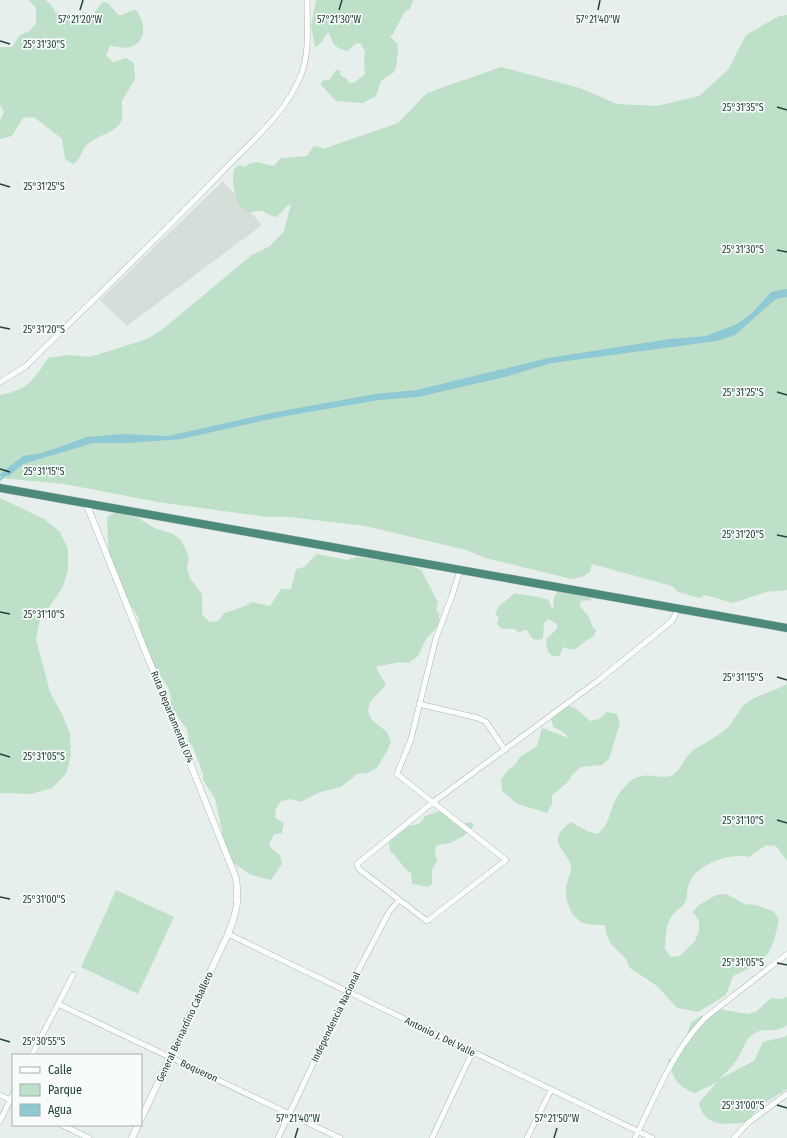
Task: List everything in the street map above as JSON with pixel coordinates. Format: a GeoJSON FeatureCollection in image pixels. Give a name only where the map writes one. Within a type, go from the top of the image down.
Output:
{"type":"FeatureCollection","features":[{"type":"Feature","properties":{"kind":"highway"},"geometry":{"type":"LineString","coordinates":[[0,488],[787,628]]}},
{"type":"Feature","properties":{"kind":"street"},"geometry":{"type":"LineString","coordinates":[[0,382],[26,366],[203,192],[273,119],[294,89],[301,74],[307,38],[307,0]]}},
{"type":"Feature","properties":{"kind":"street","name":"Ruta Departamental 074"},"geometry":{"type":"LineString","coordinates":[[86,503],[236,878],[238,908],[228,934]]}},
{"type":"Feature","properties":{"kind":"street"},"geometry":{"type":"LineString","coordinates":[[460,570],[436,638],[411,739],[397,774],[432,803],[506,860],[427,921],[359,869],[357,864],[432,803],[599,680],[672,621],[678,609]]}},
{"type":"Feature","properties":{"kind":"street"},"geometry":{"type":"LineString","coordinates":[[420,704],[478,718],[486,722],[505,750]]}},
{"type":"Feature","properties":{"kind":"street","name":"Independencia Nacional"},"geometry":{"type":"LineString","coordinates":[[278,1138],[347,992],[389,912],[399,900]]}},
{"type":"Feature","properties":{"kind":"street","name":"Antonio J. Del Valle"},"geometry":{"type":"LineString","coordinates":[[228,934],[472,1053],[652,1138]]}},
{"type":"Feature","properties":{"kind":"street","name":"General Bernardino Caballero"},"geometry":{"type":"LineString","coordinates":[[142,1117],[228,934]]}},
{"type":"Feature","properties":{"kind":"street"},"geometry":{"type":"LineString","coordinates":[[635,1138],[669,1068],[694,1029],[787,954]]}},
{"type":"Feature","properties":{"kind":"street"},"geometry":{"type":"LineString","coordinates":[[33,1054],[72,975]]}},
{"type":"Feature","properties":{"kind":"street","name":"Boqueron"},"geometry":{"type":"LineString","coordinates":[[58,1004],[340,1138]]}},
{"type":"Feature","properties":{"kind":"street"},"geometry":{"type":"LineString","coordinates":[[432,1138],[472,1053]]}},
{"type":"Feature","properties":{"kind":"street"},"geometry":{"type":"LineString","coordinates":[[527,1138],[550,1090]]}},
{"type":"Feature","properties":{"kind":"street"},"geometry":{"type":"LineString","coordinates":[[734,1138],[749,1122],[787,1094]]}},
{"type":"Feature","properties":{"kind":"street"},"geometry":{"type":"LineString","coordinates":[[0,1095],[12,1101],[0,1121]]}},
{"type":"Feature","properties":{"kind":"street"},"geometry":{"type":"LineString","coordinates":[[64,1126],[89,1138]]}},
{"type":"Feature","properties":{"kind":"street"},"geometry":{"type":"LineString","coordinates":[[132,1138],[138,1126]]}},
{"type":"Feature","properties":{"kind":"shaded area"},"geometry":{"type":"Polygon","coordinates":[[[223,181],[262,225],[127,326],[100,300],[223,181]]]}},
{"type":"Feature","properties":{"kind":"green space"},"geometry":{"type":"Polygon","coordinates":[[[29,0],[46,0],[53,7],[55,12],[75,18],[83,12],[93,14],[103,2],[108,3],[118,15],[123,15],[136,10],[143,25],[142,36],[136,44],[129,48],[110,46],[106,55],[113,62],[126,58],[134,63],[135,79],[122,101],[122,120],[119,125],[111,131],[88,144],[73,164],[65,159],[62,139],[34,117],[23,118],[12,136],[0,139],[0,120],[4,112],[0,105],[0,47],[12,47],[20,35],[29,31],[36,24],[36,8],[29,0]]]}},
{"type":"Feature","properties":{"kind":"green space"},"geometry":{"type":"Polygon","coordinates":[[[316,0],[413,0],[410,9],[405,11],[390,37],[397,43],[398,49],[396,68],[393,73],[381,81],[376,96],[363,103],[336,101],[321,85],[322,81],[330,79],[336,70],[340,70],[340,75],[348,80],[349,83],[354,83],[365,74],[365,51],[360,43],[355,44],[348,51],[336,47],[328,32],[320,44],[315,47],[311,26],[316,0]]]}},
{"type":"Feature","properties":{"kind":"green space"},"geometry":{"type":"Polygon","coordinates":[[[787,15],[787,590],[766,592],[733,603],[705,595],[700,598],[678,592],[672,586],[592,564],[590,572],[582,577],[571,579],[485,558],[466,550],[365,526],[289,517],[266,517],[158,502],[64,484],[0,478],[0,395],[17,390],[29,383],[48,358],[70,355],[90,357],[147,339],[163,329],[252,255],[270,246],[284,231],[291,204],[276,217],[262,211],[249,212],[240,206],[235,194],[233,181],[234,169],[239,165],[244,167],[248,164],[259,162],[274,166],[281,158],[307,156],[313,147],[318,146],[323,149],[398,123],[427,93],[501,67],[580,88],[617,104],[657,106],[699,96],[728,70],[746,35],[779,16],[787,15]]]}},
{"type":"Feature","properties":{"kind":"green space"},"geometry":{"type":"Polygon","coordinates":[[[0,498],[44,519],[60,532],[68,549],[68,569],[63,587],[40,620],[36,639],[50,692],[63,716],[70,734],[71,755],[66,774],[52,788],[31,794],[0,793],[0,498]]]}},
{"type":"Feature","properties":{"kind":"green space"},"geometry":{"type":"Polygon","coordinates":[[[116,512],[137,517],[154,528],[173,534],[181,540],[189,557],[187,568],[190,578],[202,594],[202,614],[209,622],[218,621],[224,613],[243,607],[252,602],[270,606],[281,589],[291,589],[296,569],[304,567],[317,554],[347,560],[356,557],[378,560],[393,557],[421,570],[438,602],[436,610],[439,613],[440,624],[426,639],[418,656],[409,663],[399,662],[376,667],[386,685],[370,702],[368,711],[372,720],[387,732],[391,742],[377,768],[368,773],[357,774],[341,787],[320,792],[301,802],[291,799],[281,801],[276,808],[275,818],[284,823],[282,833],[274,834],[269,844],[272,849],[280,855],[282,864],[271,880],[251,875],[226,858],[223,848],[222,829],[215,799],[203,780],[203,774],[193,747],[189,742],[187,729],[171,708],[171,697],[168,687],[156,670],[149,652],[141,638],[138,617],[121,590],[109,558],[107,517],[116,512]]]}},
{"type":"Feature","properties":{"kind":"green space"},"geometry":{"type":"Polygon","coordinates":[[[563,589],[592,595],[591,600],[581,601],[580,606],[589,617],[592,626],[596,630],[594,636],[576,648],[570,649],[563,647],[560,656],[552,656],[548,652],[546,639],[557,629],[557,624],[548,619],[544,623],[543,638],[538,640],[532,638],[528,631],[524,630],[519,633],[515,629],[503,629],[497,623],[499,618],[495,614],[499,606],[515,593],[539,597],[547,600],[553,609],[555,595],[563,589]]]}},
{"type":"Feature","properties":{"kind":"green space"},"geometry":{"type":"Polygon","coordinates":[[[787,684],[787,861],[776,846],[766,845],[749,857],[732,856],[722,858],[697,872],[691,879],[685,902],[669,920],[665,949],[671,957],[680,956],[695,941],[699,931],[699,921],[693,912],[699,905],[716,895],[727,894],[744,904],[755,905],[774,911],[779,920],[773,942],[766,956],[753,966],[733,976],[726,995],[698,1012],[677,1008],[657,986],[630,968],[626,959],[611,944],[606,934],[605,925],[586,924],[577,919],[574,915],[568,905],[566,894],[566,886],[571,871],[570,863],[560,847],[558,836],[562,829],[571,822],[589,832],[598,834],[605,826],[614,802],[619,794],[633,779],[646,776],[664,777],[674,774],[691,752],[729,726],[745,704],[787,684]]]}},
{"type":"Feature","properties":{"kind":"green space"},"geometry":{"type":"Polygon","coordinates":[[[565,705],[575,708],[590,721],[599,719],[607,712],[617,714],[620,723],[609,759],[602,765],[581,767],[573,774],[568,782],[552,795],[552,804],[547,813],[518,804],[502,791],[501,780],[507,771],[515,765],[520,757],[537,746],[542,728],[569,738],[562,731],[553,727],[551,717],[556,709],[565,705]]]}},
{"type":"Feature","properties":{"kind":"green space"},"geometry":{"type":"Polygon","coordinates":[[[440,811],[460,825],[470,822],[474,824],[473,827],[462,837],[450,843],[436,846],[435,851],[437,861],[432,870],[432,884],[428,887],[412,884],[411,873],[390,851],[389,842],[409,826],[419,824],[425,816],[440,811]]]}},
{"type":"Feature","properties":{"kind":"green space"},"geometry":{"type":"Polygon","coordinates":[[[116,890],[174,917],[138,994],[81,967],[116,890]]]}},
{"type":"Feature","properties":{"kind":"green space"},"geometry":{"type":"Polygon","coordinates":[[[787,997],[787,1025],[783,1028],[775,1030],[759,1031],[752,1035],[736,1061],[719,1079],[754,1061],[763,1042],[787,1035],[787,1089],[760,1107],[749,1122],[725,1124],[712,1121],[706,1117],[699,1103],[717,1082],[695,1093],[688,1090],[676,1080],[668,1059],[673,1059],[684,1043],[691,1023],[699,1017],[718,1009],[748,1014],[757,1011],[771,998],[781,999],[787,997]]]}},
{"type":"Feature","properties":{"kind":"water"},"geometry":{"type":"Polygon","coordinates":[[[787,289],[787,297],[776,299],[735,335],[717,341],[552,363],[505,377],[418,397],[379,400],[280,417],[181,439],[129,443],[93,443],[23,464],[9,476],[0,476],[0,474],[23,456],[42,453],[87,437],[122,434],[168,436],[271,413],[375,394],[417,390],[548,358],[670,339],[706,336],[737,324],[751,314],[771,292],[787,289]]]}},
{"type":"Feature","properties":{"kind":"waterway"},"geometry":{"type":"LineString","coordinates":[[0,480],[5,475]]}}]}
